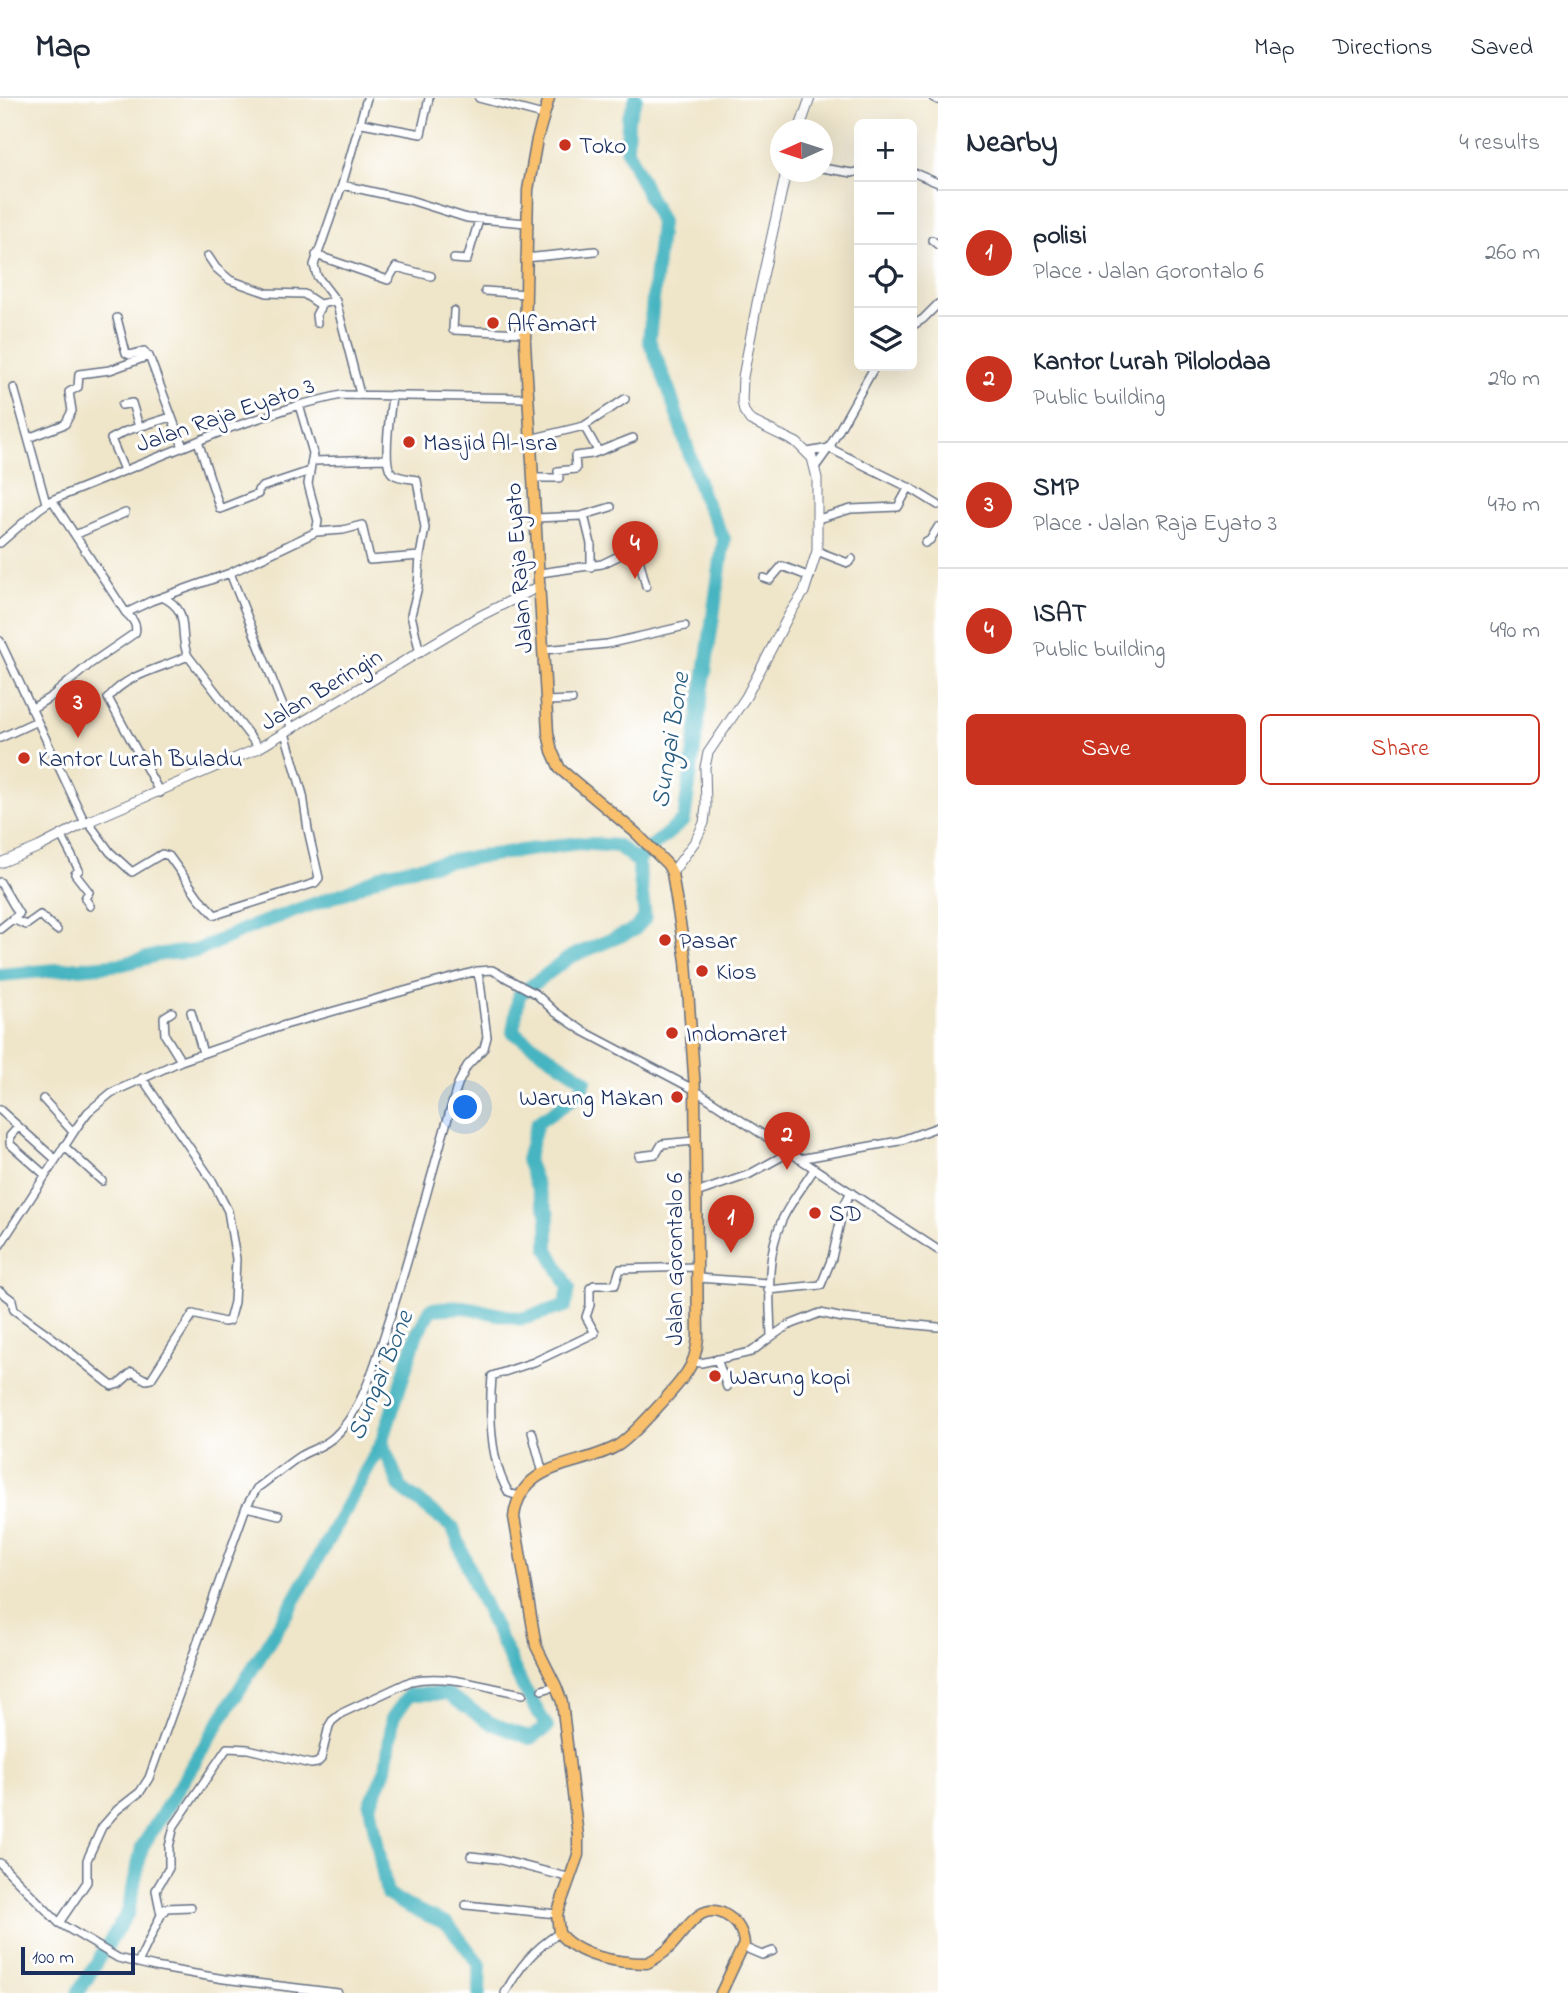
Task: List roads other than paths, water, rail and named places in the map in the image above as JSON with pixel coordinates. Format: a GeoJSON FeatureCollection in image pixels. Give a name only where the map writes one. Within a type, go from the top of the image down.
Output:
{"type":"FeatureCollection","features":[{"type":"Feature","properties":{"kind":"main road","name":"Jalan Raja Eyato"},"geometry":{"type":"LineString","coordinates":[[549,98],[531,174],[525,258],[527,398],[549,739],[560,769],[636,833],[670,869]]}},
{"type":"Feature","properties":{"kind":"main road","name":"Jalan Gorontalo 6"},"geometry":{"type":"LineString","coordinates":[[519,1496],[543,1473],[620,1445],[684,1376],[692,1362],[698,1337],[695,1090],[686,961],[670,869]]}},
{"type":"Feature","properties":{"kind":"main road"},"geometry":{"type":"LineString","coordinates":[[519,1496],[514,1517],[533,1637],[562,1703],[578,1836],[578,1855],[557,1914],[559,1933],[575,1947],[604,1958],[647,1963],[670,1947],[699,1915],[713,1910],[720,1911],[738,1925],[744,1938],[743,1947],[721,1993]]}},
{"type":"Feature","properties":{"kind":"street"},"geometry":{"type":"LineString","coordinates":[[360,394],[336,300],[315,270],[316,255],[342,185],[367,98]]}},
{"type":"Feature","properties":{"kind":"street"},"geometry":{"type":"LineString","coordinates":[[362,123],[421,134],[429,98]]}},
{"type":"Feature","properties":{"kind":"street"},"geometry":{"type":"LineString","coordinates":[[479,98],[543,115]]}},
{"type":"Feature","properties":{"kind":"street"},"geometry":{"type":"LineString","coordinates":[[803,119],[810,98]]}},
{"type":"Feature","properties":{"kind":"street"},"geometry":{"type":"LineString","coordinates":[[833,170],[854,173]]}},
{"type":"Feature","properties":{"kind":"street"},"geometry":{"type":"LineString","coordinates":[[917,174],[938,183]]}},
{"type":"Feature","properties":{"kind":"street"},"geometry":{"type":"LineString","coordinates":[[670,869],[696,839],[704,823],[705,767],[708,752],[746,697],[810,577],[817,551],[816,466],[808,452],[797,443],[750,420],[742,401],[743,377],[754,315],[784,182]]}},
{"type":"Feature","properties":{"kind":"street"},"geometry":{"type":"LineString","coordinates":[[342,185],[410,200],[479,220],[526,223]]}},
{"type":"Feature","properties":{"kind":"street"},"geometry":{"type":"LineString","coordinates":[[454,259],[467,260],[479,220]]}},
{"type":"Feature","properties":{"kind":"street"},"geometry":{"type":"LineString","coordinates":[[525,258],[595,251]]}},
{"type":"Feature","properties":{"kind":"street"},"geometry":{"type":"LineString","coordinates":[[316,255],[388,280],[396,267],[431,276]]}},
{"type":"Feature","properties":{"kind":"street"},"geometry":{"type":"LineString","coordinates":[[208,256],[216,268],[230,280],[267,293],[304,294],[322,304],[336,300]]}},
{"type":"Feature","properties":{"kind":"street"},"geometry":{"type":"LineString","coordinates":[[485,291],[526,294]]}},
{"type":"Feature","properties":{"kind":"street"},"geometry":{"type":"LineString","coordinates":[[317,323],[316,315],[322,304]]}},
{"type":"Feature","properties":{"kind":"street"},"geometry":{"type":"LineString","coordinates":[[917,323],[938,304]]}},
{"type":"Feature","properties":{"kind":"street"},"geometry":{"type":"LineString","coordinates":[[454,311],[453,330],[525,333]]}},
{"type":"Feature","properties":{"kind":"street"},"geometry":{"type":"LineString","coordinates":[[117,318],[126,353],[130,355],[144,351],[148,356],[183,447]]}},
{"type":"Feature","properties":{"kind":"street"},"geometry":{"type":"LineString","coordinates":[[29,438],[65,424],[72,411],[69,391],[78,387],[79,374],[116,368],[148,356]]}},
{"type":"Feature","properties":{"kind":"street"},"geometry":{"type":"LineString","coordinates":[[816,466],[830,448],[871,371]]}},
{"type":"Feature","properties":{"kind":"street"},"geometry":{"type":"LineString","coordinates":[[14,388],[49,502],[75,535],[126,613],[133,619],[136,628],[135,633],[31,709]]}},
{"type":"Feature","properties":{"kind":"street","name":"Jalan Raja Eyato 3"},"geometry":{"type":"LineString","coordinates":[[0,543],[49,502],[198,441],[299,405],[341,395],[360,394],[527,398]]}},
{"type":"Feature","properties":{"kind":"street"},"geometry":{"type":"LineString","coordinates":[[393,395],[387,459],[389,470],[418,483],[425,528],[419,556],[418,587],[411,615],[420,653]]}},
{"type":"Feature","properties":{"kind":"street"},"geometry":{"type":"LineString","coordinates":[[530,439],[584,426],[625,399]]}},
{"type":"Feature","properties":{"kind":"street"},"geometry":{"type":"LineString","coordinates":[[122,405],[131,403],[139,427]]}},
{"type":"Feature","properties":{"kind":"street"},"geometry":{"type":"LineString","coordinates":[[299,405],[310,438],[313,461],[308,484],[318,521],[316,532]]}},
{"type":"Feature","properties":{"kind":"street"},"geometry":{"type":"LineString","coordinates":[[124,470],[110,440],[139,427],[172,417]]}},
{"type":"Feature","properties":{"kind":"street"},"geometry":{"type":"LineString","coordinates":[[584,426],[598,451]]}},
{"type":"Feature","properties":{"kind":"street"},"geometry":{"type":"LineString","coordinates":[[533,478],[559,478],[558,471],[576,469],[576,456],[633,438]]}},
{"type":"Feature","properties":{"kind":"street"},"geometry":{"type":"LineString","coordinates":[[198,441],[220,509],[258,494],[262,487],[310,471]]}},
{"type":"Feature","properties":{"kind":"street"},"geometry":{"type":"LineString","coordinates":[[808,452],[830,448],[909,487],[938,505]]}},
{"type":"Feature","properties":{"kind":"street"},"geometry":{"type":"LineString","coordinates":[[313,461],[387,459]]}},
{"type":"Feature","properties":{"kind":"street"},"geometry":{"type":"LineString","coordinates":[[818,519],[851,509],[898,507],[909,487]]}},
{"type":"Feature","properties":{"kind":"street"},"geometry":{"type":"LineString","coordinates":[[536,518],[584,515],[611,506]]}},
{"type":"Feature","properties":{"kind":"street"},"geometry":{"type":"LineString","coordinates":[[75,535],[125,513]]}},
{"type":"Feature","properties":{"kind":"street"},"geometry":{"type":"LineString","coordinates":[[584,515],[591,544],[591,567]]}},
{"type":"Feature","properties":{"kind":"street"},"geometry":{"type":"LineString","coordinates":[[126,613],[230,573],[316,532],[362,525],[370,560],[419,556]]}},
{"type":"Feature","properties":{"kind":"street"},"geometry":{"type":"LineString","coordinates":[[925,543],[938,527]]}},
{"type":"Feature","properties":{"kind":"street"},"geometry":{"type":"LineString","coordinates":[[540,573],[591,567],[636,549],[646,586]]}},
{"type":"Feature","properties":{"kind":"street"},"geometry":{"type":"LineString","coordinates":[[817,551],[848,563],[852,559]]}},
{"type":"Feature","properties":{"kind":"street"},"geometry":{"type":"LineString","coordinates":[[764,578],[770,580],[782,566],[810,577]]}},
{"type":"Feature","properties":{"kind":"street"},"geometry":{"type":"LineString","coordinates":[[0,641],[87,823],[129,871],[132,872],[162,854],[169,856],[199,898],[215,915],[319,880],[289,731],[230,573]]}},
{"type":"Feature","properties":{"kind":"street","name":"Jalan Beringin"},"geometry":{"type":"LineString","coordinates":[[0,863],[259,748],[476,618],[540,586]]}},
{"type":"Feature","properties":{"kind":"street"},"geometry":{"type":"LineString","coordinates":[[162,597],[172,602],[179,611],[184,627],[184,647],[188,656],[259,748]]}},
{"type":"Feature","properties":{"kind":"street"},"geometry":{"type":"LineString","coordinates":[[544,650],[607,644],[685,626]]}},
{"type":"Feature","properties":{"kind":"street"},"geometry":{"type":"LineString","coordinates":[[160,793],[108,698],[120,687],[150,670],[188,656]]}},
{"type":"Feature","properties":{"kind":"street"},"geometry":{"type":"LineString","coordinates":[[546,701],[572,699]]}},
{"type":"Feature","properties":{"kind":"street"},"geometry":{"type":"LineString","coordinates":[[0,737],[37,721]]}},
{"type":"Feature","properties":{"kind":"street"},"geometry":{"type":"LineString","coordinates":[[61,835],[79,870],[75,874],[89,892],[85,898],[90,906]]}},
{"type":"Feature","properties":{"kind":"street"},"geometry":{"type":"LineString","coordinates":[[0,882],[19,914],[0,929]]}},
{"type":"Feature","properties":{"kind":"street"},"geometry":{"type":"LineString","coordinates":[[12,919],[26,925],[40,915],[57,930]]}},
{"type":"Feature","properties":{"kind":"street"},"geometry":{"type":"LineString","coordinates":[[0,1245],[73,1132],[102,1099],[181,1061],[285,1025],[477,971],[492,970],[536,994],[555,1012],[583,1031],[695,1090],[938,1250]]}},
{"type":"Feature","properties":{"kind":"street"},"geometry":{"type":"LineString","coordinates":[[59,1923],[87,1882],[87,1860],[102,1828],[117,1810],[140,1792],[149,1778],[246,1507],[257,1488],[301,1455],[336,1436],[355,1409],[376,1359],[404,1275],[458,1084],[467,1066],[484,1048],[487,1037],[477,971]]}},
{"type":"Feature","properties":{"kind":"street"},"geometry":{"type":"LineString","coordinates":[[191,1012],[204,1053]]}},
{"type":"Feature","properties":{"kind":"street"},"geometry":{"type":"LineString","coordinates":[[172,1013],[164,1017],[163,1030],[181,1061]]}},
{"type":"Feature","properties":{"kind":"street"},"geometry":{"type":"LineString","coordinates":[[0,1291],[12,1300],[14,1310],[112,1386],[119,1384],[132,1372],[149,1381],[152,1379],[192,1314],[229,1321],[234,1302],[236,1259],[228,1211],[213,1182],[142,1078]]}},
{"type":"Feature","properties":{"kind":"street"},"geometry":{"type":"LineString","coordinates":[[43,1099],[73,1132]]}},
{"type":"Feature","properties":{"kind":"street"},"geometry":{"type":"LineString","coordinates":[[0,1110],[55,1159]]}},
{"type":"Feature","properties":{"kind":"street"},"geometry":{"type":"LineString","coordinates":[[18,1127],[10,1136],[10,1144],[44,1174]]}},
{"type":"Feature","properties":{"kind":"street"},"geometry":{"type":"LineString","coordinates":[[799,1159],[892,1142],[938,1127]]}},
{"type":"Feature","properties":{"kind":"street"},"geometry":{"type":"LineString","coordinates":[[639,1156],[656,1154],[662,1144],[694,1141]]}},
{"type":"Feature","properties":{"kind":"street"},"geometry":{"type":"LineString","coordinates":[[64,1146],[102,1181]]}},
{"type":"Feature","properties":{"kind":"street"},"geometry":{"type":"LineString","coordinates":[[696,1193],[748,1175],[790,1152]]}},
{"type":"Feature","properties":{"kind":"street"},"geometry":{"type":"LineString","coordinates":[[771,1337],[768,1286],[770,1260],[782,1219],[814,1169]]}},
{"type":"Feature","properties":{"kind":"street"},"geometry":{"type":"LineString","coordinates":[[519,1496],[509,1493],[497,1469],[493,1447],[492,1376],[534,1362],[595,1333],[586,1317],[590,1305],[590,1288],[616,1284],[620,1269],[697,1272],[768,1286],[821,1285],[832,1258],[844,1205],[851,1192]]}},
{"type":"Feature","properties":{"kind":"street"},"geometry":{"type":"LineString","coordinates":[[692,1362],[701,1363],[751,1352],[788,1326],[820,1313],[843,1318],[938,1327]]}},
{"type":"Feature","properties":{"kind":"street"},"geometry":{"type":"LineString","coordinates":[[717,1360],[727,1387]]}},
{"type":"Feature","properties":{"kind":"street"},"geometry":{"type":"LineString","coordinates":[[532,1432],[543,1473]]}},
{"type":"Feature","properties":{"kind":"street"},"geometry":{"type":"LineString","coordinates":[[246,1507],[279,1515]]}},
{"type":"Feature","properties":{"kind":"street"},"geometry":{"type":"LineString","coordinates":[[138,1963],[160,1906],[156,1890],[169,1868],[169,1847],[174,1826],[227,1748],[248,1749],[311,1764],[317,1763],[321,1759],[332,1721],[342,1713],[419,1679],[455,1680],[523,1695]]}},
{"type":"Feature","properties":{"kind":"street"},"geometry":{"type":"LineString","coordinates":[[542,1690],[556,1686]]}},
{"type":"Feature","properties":{"kind":"street"},"geometry":{"type":"LineString","coordinates":[[471,1856],[508,1861],[570,1878]]}},
{"type":"Feature","properties":{"kind":"street"},"geometry":{"type":"LineString","coordinates":[[0,1863],[59,1923],[118,1958],[224,1979],[294,1990],[338,1993]]}},
{"type":"Feature","properties":{"kind":"street"},"geometry":{"type":"LineString","coordinates":[[466,1905],[557,1914]]}},
{"type":"Feature","properties":{"kind":"street"},"geometry":{"type":"LineString","coordinates":[[160,1906],[191,1907]]}},
{"type":"Feature","properties":{"kind":"street"},"geometry":{"type":"LineString","coordinates":[[505,1993],[517,1970],[528,1957],[559,1933]]}},
{"type":"Feature","properties":{"kind":"street"},"geometry":{"type":"LineString","coordinates":[[743,1947],[762,1955],[773,1951]]}},
{"type":"Feature","properties":{"kind":"waterway","name":"Sungai Bone"},"geometry":{"type":"LineString","coordinates":[[78,1993],[128,1912],[142,1847],[293,1603],[382,1442],[417,1333],[431,1309],[464,1307],[521,1319],[565,1306],[569,1288],[548,1249],[548,1215],[527,1160],[537,1123],[580,1094],[585,1080],[513,1032],[519,995],[570,957],[634,930],[645,918],[638,862],[644,853],[684,820],[724,539],[703,497],[669,390],[649,340],[661,222],[627,150],[628,119],[636,98]]}},
{"type":"Feature","properties":{"kind":"waterway"},"geometry":{"type":"LineString","coordinates":[[0,975],[123,964],[162,954],[196,951],[250,927],[347,892],[387,873],[449,861],[578,843],[618,846],[638,862]]}},
{"type":"Feature","properties":{"kind":"waterway"},"geometry":{"type":"LineString","coordinates":[[382,1442],[400,1487],[453,1528],[478,1592],[522,1685],[547,1727],[530,1738],[491,1723],[447,1694],[410,1694],[393,1717],[386,1769],[370,1805],[387,1894],[448,1924],[480,1965],[479,1993]]}},
{"type":"Feature","properties":{"kind":"place","name":"Toko"},"geometry":{"type":"Point","coordinates":[565,145]}},
{"type":"Feature","properties":{"kind":"place","name":"Alfamart"},"geometry":{"type":"Point","coordinates":[493,323]}},
{"type":"Feature","properties":{"kind":"place","name":"Masjid Al-Isra"},"geometry":{"type":"Point","coordinates":[409,442]}},
{"type":"Feature","properties":{"kind":"place","name":"ISAT"},"geometry":{"type":"Point","coordinates":[635,579]}},
{"type":"Feature","properties":{"kind":"place","name":"SMP"},"geometry":{"type":"Point","coordinates":[78,738]}},
{"type":"Feature","properties":{"kind":"place","name":"Kantor Lurah Buladu"},"geometry":{"type":"Point","coordinates":[24,758]}},
{"type":"Feature","properties":{"kind":"place","name":"Pasar"},"geometry":{"type":"Point","coordinates":[665,940]}},
{"type":"Feature","properties":{"kind":"place","name":"Kios"},"geometry":{"type":"Point","coordinates":[702,971]}},
{"type":"Feature","properties":{"kind":"place","name":"Indomaret"},"geometry":{"type":"Point","coordinates":[672,1033]}},
{"type":"Feature","properties":{"kind":"place","name":"Warung Makan"},"geometry":{"type":"Point","coordinates":[677,1097]}},
{"type":"Feature","properties":{"kind":"place","name":"Kantor Lurah Pilolodaa"},"geometry":{"type":"Point","coordinates":[787,1170]}},
{"type":"Feature","properties":{"kind":"place","name":"SD"},"geometry":{"type":"Point","coordinates":[815,1213]}},
{"type":"Feature","properties":{"kind":"place","name":"polisi"},"geometry":{"type":"Point","coordinates":[731,1253]}},
{"type":"Feature","properties":{"kind":"place","name":"Warung kopi"},"geometry":{"type":"Point","coordinates":[715,1376]}}]}
